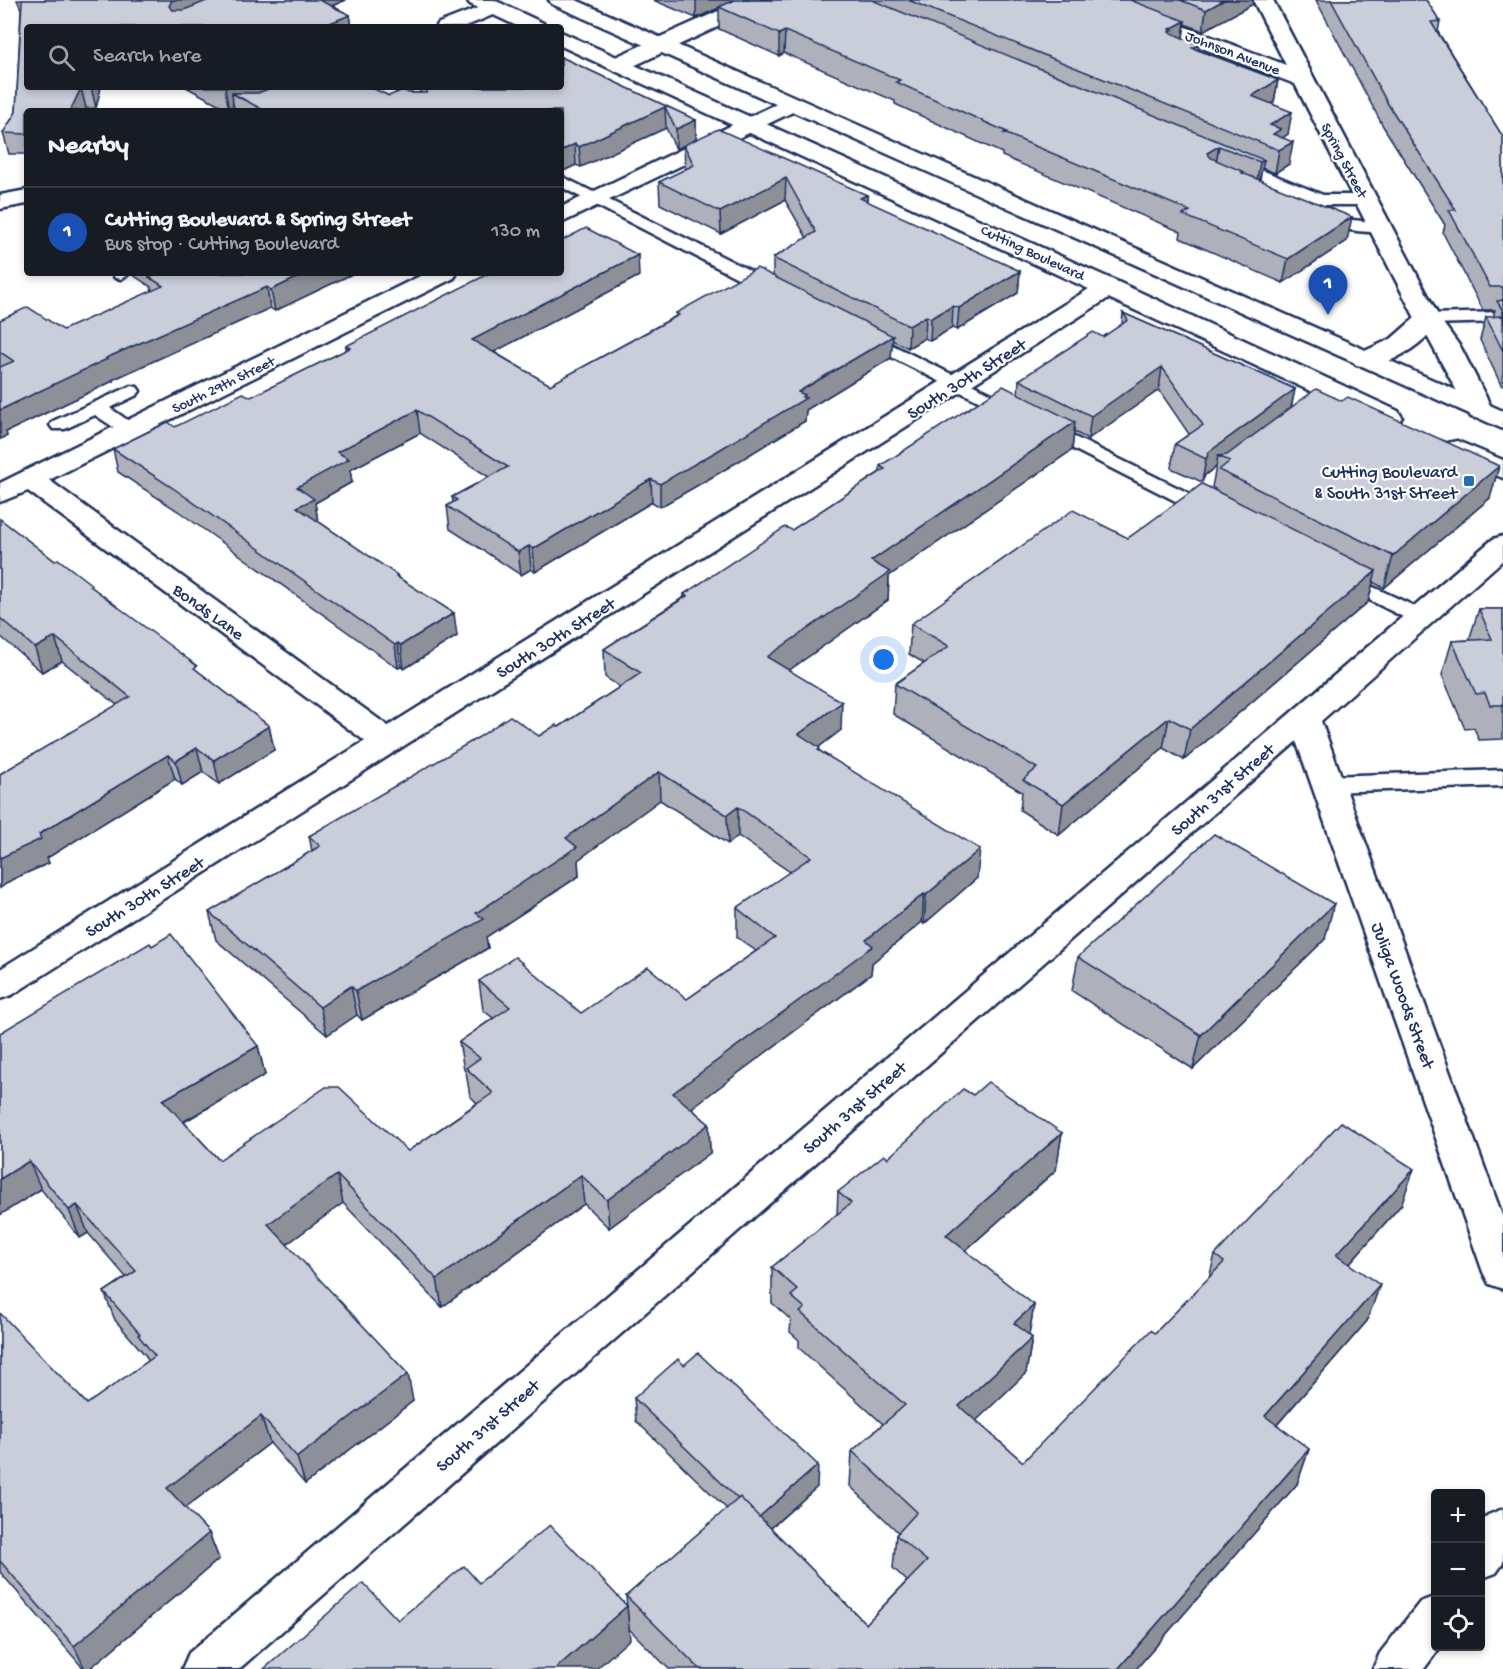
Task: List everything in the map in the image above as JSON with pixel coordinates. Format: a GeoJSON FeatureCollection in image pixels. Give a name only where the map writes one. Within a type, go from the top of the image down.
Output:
{"type":"FeatureCollection","features":[{"type":"Feature","properties":{"kind":"street"},"geometry":{"type":"LineString","coordinates":[[559,0],[1491,416]]}},
{"type":"Feature","properties":{"kind":"street"},"geometry":{"type":"LineString","coordinates":[[619,64],[760,0]]}},
{"type":"Feature","properties":{"kind":"street","name":"Johnson Avenue"},"geometry":{"type":"LineString","coordinates":[[1095,0],[1303,79]]}},
{"type":"Feature","properties":{"kind":"street","name":"Spring Street"},"geometry":{"type":"LineString","coordinates":[[1263,0],[1428,320],[1491,416]]}},
{"type":"Feature","properties":{"kind":"street"},"geometry":{"type":"LineString","coordinates":[[451,24],[485,4],[529,24]]}},
{"type":"Feature","properties":{"kind":"street","name":"Cutting Boulevard"},"geometry":{"type":"LineString","coordinates":[[564,39],[1109,287],[1326,397],[1406,425]]}},
{"type":"Feature","properties":{"kind":"street"},"geometry":{"type":"LineString","coordinates":[[564,214],[791,104]]}},
{"type":"Feature","properties":{"kind":"street"},"geometry":{"type":"LineString","coordinates":[[0,202],[24,198]]}},
{"type":"Feature","properties":{"kind":"street","name":"South 29th Street"},"geometry":{"type":"LineString","coordinates":[[0,494],[440,276]]}},
{"type":"Feature","properties":{"kind":"street","name":"South 30th Street"},"geometry":{"type":"LineString","coordinates":[[0,986],[1109,287]]}},
{"type":"Feature","properties":{"kind":"street"},"geometry":{"type":"LineString","coordinates":[[1365,360],[1400,346],[1415,337],[1428,320]]}},
{"type":"Feature","properties":{"kind":"street"},"geometry":{"type":"LineString","coordinates":[[1438,440],[1503,470]]}},
{"type":"Feature","properties":{"kind":"street","name":"Bonds Lane"},"geometry":{"type":"LineString","coordinates":[[30,480],[387,742]]}},
{"type":"Feature","properties":{"kind":"street","name":"South 31st Street"},"geometry":{"type":"LineString","coordinates":[[205,1669],[1503,545]]}},
{"type":"Feature","properties":{"kind":"street","name":"Juliga Woods Street"},"geometry":{"type":"LineString","coordinates":[[1304,718],[1503,1272]]}},
{"type":"Feature","properties":{"kind":"street"},"geometry":{"type":"LineString","coordinates":[[1485,1552],[1503,1529]]}},
{"type":"Feature","properties":{"kind":"street"},"geometry":{"type":"LineString","coordinates":[[1396,1669],[1431,1624]]}},
{"type":"Feature","properties":{"kind":"lane"},"geometry":{"type":"LineString","coordinates":[[381,90],[416,108]]}},
{"type":"Feature","properties":{"kind":"lane"},"geometry":{"type":"LineString","coordinates":[[1222,159],[1321,200],[1365,200]]}},
{"type":"Feature","properties":{"kind":"lane"},"geometry":{"type":"LineString","coordinates":[[564,184],[787,297]]}},
{"type":"Feature","properties":{"kind":"lane"},"geometry":{"type":"LineString","coordinates":[[1300,209],[1332,222],[1380,228]]}},
{"type":"Feature","properties":{"kind":"lane"},"geometry":{"type":"LineString","coordinates":[[1428,320],[1503,316]]}},
{"type":"Feature","properties":{"kind":"lane"},"geometry":{"type":"LineString","coordinates":[[851,329],[1222,517]]}},
{"type":"Feature","properties":{"kind":"lane"},"geometry":{"type":"LineString","coordinates":[[59,425],[131,391]]}},
{"type":"Feature","properties":{"kind":"lane"},"geometry":{"type":"LineString","coordinates":[[96,407],[130,430]]}},
{"type":"Feature","properties":{"kind":"lane"},"geometry":{"type":"LineString","coordinates":[[1327,570],[1420,617]]}},
{"type":"Feature","properties":{"kind":"lane"},"geometry":{"type":"LineString","coordinates":[[1328,784],[1503,778]]}},
{"type":"Feature","properties":{"kind":"building"},"geometry":{"type":"Polygon","coordinates":[[[22,0],[172,0],[169,6],[173,10],[184,10],[209,0],[319,0],[350,15],[328,24],[24,24],[24,90],[80,90],[71,108],[24,108],[24,134],[3,133],[16,112],[22,0]]]}},
{"type":"Feature","properties":{"kind":"building"},"geometry":{"type":"Polygon","coordinates":[[[735,0],[872,0],[1264,160],[1260,162],[1219,146],[1207,153],[1211,158],[1244,172],[1242,173],[1352,217],[1288,259],[1183,215],[1190,211],[1004,133],[1007,132],[896,82],[900,80],[785,31],[779,34],[719,7],[735,0]]]}},
{"type":"Feature","properties":{"kind":"building"},"geometry":{"type":"Polygon","coordinates":[[[908,0],[1130,0],[1185,21],[1170,29],[1173,30],[1169,32],[1199,45],[1192,48],[1278,80],[1252,96],[1292,112],[1270,125],[1281,129],[1273,134],[1293,142],[1279,150],[908,0]]]}},
{"type":"Feature","properties":{"kind":"building"},"geometry":{"type":"Polygon","coordinates":[[[1180,0],[1224,0],[1206,10],[1180,0]]]}},
{"type":"Feature","properties":{"kind":"building"},"geometry":{"type":"Polygon","coordinates":[[[1331,0],[1426,0],[1440,21],[1431,22],[1503,137],[1503,287],[1490,287],[1449,210],[1456,210],[1388,104],[1331,0]]]}},
{"type":"Feature","properties":{"kind":"building"},"geometry":{"type":"Polygon","coordinates":[[[564,58],[696,120],[676,129],[665,107],[579,147],[575,144],[564,150],[564,108],[260,108],[232,93],[258,93],[266,90],[376,90],[389,96],[403,90],[409,93],[427,93],[428,90],[564,90],[564,58]]]}},
{"type":"Feature","properties":{"kind":"building"},"geometry":{"type":"Polygon","coordinates":[[[718,129],[867,195],[860,198],[1020,271],[959,308],[953,306],[931,318],[926,316],[909,326],[773,258],[816,232],[786,178],[720,212],[659,182],[694,165],[684,145],[718,129]]]}},
{"type":"Feature","properties":{"kind":"building"},"geometry":{"type":"Polygon","coordinates":[[[586,228],[638,255],[472,340],[550,385],[679,315],[676,313],[757,268],[893,336],[798,392],[806,398],[719,450],[660,484],[651,479],[533,549],[529,546],[518,552],[447,506],[457,500],[452,497],[508,467],[417,410],[337,452],[349,459],[297,487],[314,499],[297,507],[454,613],[401,645],[398,643],[395,645],[173,488],[113,449],[168,422],[175,427],[243,393],[251,397],[350,348],[346,346],[484,276],[564,276],[564,239],[586,228]]]}},
{"type":"Feature","properties":{"kind":"building"},"geometry":{"type":"Polygon","coordinates":[[[301,276],[271,290],[267,287],[106,358],[0,410],[0,367],[14,361],[0,352],[0,320],[28,307],[63,330],[163,286],[149,277],[301,276]]]}},
{"type":"Feature","properties":{"kind":"building"},"geometry":{"type":"Polygon","coordinates":[[[1503,300],[1503,311],[1497,301],[1503,300]]]}},
{"type":"Feature","properties":{"kind":"building"},"geometry":{"type":"Polygon","coordinates":[[[1123,313],[1295,389],[1209,452],[1206,459],[1175,444],[1203,425],[1162,367],[1091,416],[1019,380],[1093,332],[1103,337],[1128,320],[1123,313]]]}},
{"type":"Feature","properties":{"kind":"building"},"geometry":{"type":"Polygon","coordinates":[[[1503,316],[1503,351],[1486,317],[1503,316]]]}},
{"type":"Feature","properties":{"kind":"building"},"geometry":{"type":"Polygon","coordinates":[[[1003,386],[1075,422],[871,561],[890,572],[767,657],[842,702],[799,734],[820,748],[818,750],[980,849],[926,895],[924,894],[866,940],[873,946],[673,1093],[709,1124],[607,1200],[581,1175],[437,1279],[337,1175],[268,1224],[408,1374],[297,1457],[261,1416],[167,1488],[209,1533],[74,1646],[0,1561],[0,1314],[87,1404],[155,1356],[138,1335],[140,1334],[104,1292],[136,1271],[77,1205],[69,1210],[29,1161],[0,1179],[0,1033],[150,943],[152,946],[171,934],[258,1046],[163,1100],[219,1160],[326,1087],[339,1087],[408,1151],[493,1093],[466,1068],[480,1058],[459,1042],[510,1007],[479,981],[515,957],[581,1013],[648,967],[687,999],[775,938],[737,908],[811,857],[738,807],[727,815],[659,772],[566,838],[577,847],[476,913],[484,919],[356,991],[351,986],[320,1007],[209,912],[320,846],[309,836],[479,737],[510,716],[539,736],[556,725],[559,727],[641,673],[604,649],[687,596],[684,594],[785,527],[792,530],[885,469],[880,466],[1003,386]]]}},
{"type":"Feature","properties":{"kind":"building"},"geometry":{"type":"Polygon","coordinates":[[[1316,389],[1342,401],[1348,397],[1499,466],[1393,556],[1219,470],[1230,461],[1218,456],[1227,455],[1316,389]]]}},
{"type":"Feature","properties":{"kind":"building"},"geometry":{"type":"Polygon","coordinates":[[[1202,484],[1376,571],[1190,729],[1169,718],[1063,804],[1023,780],[1037,768],[895,684],[949,646],[911,624],[1073,510],[1128,538],[1202,484]]]}},
{"type":"Feature","properties":{"kind":"building"},"geometry":{"type":"Polygon","coordinates":[[[0,519],[55,561],[58,559],[92,585],[90,586],[197,666],[194,668],[269,726],[214,760],[197,748],[176,761],[168,755],[39,834],[41,839],[0,858],[0,774],[130,697],[55,637],[35,648],[0,618],[0,519]]]}},
{"type":"Feature","properties":{"kind":"building"},"geometry":{"type":"Polygon","coordinates":[[[1479,609],[1503,609],[1503,705],[1490,705],[1485,693],[1476,694],[1452,641],[1492,639],[1479,609]]]}},
{"type":"Feature","properties":{"kind":"building"},"geometry":{"type":"Polygon","coordinates":[[[1214,834],[1334,904],[1201,1035],[1078,957],[1214,834]]]}},
{"type":"Feature","properties":{"kind":"building"},"geometry":{"type":"Polygon","coordinates":[[[988,1082],[1062,1133],[946,1235],[1034,1305],[1014,1323],[1032,1338],[959,1406],[1023,1462],[1151,1330],[1155,1333],[1224,1262],[1215,1255],[1341,1122],[1414,1169],[1336,1255],[1380,1285],[1265,1416],[1309,1449],[1118,1669],[700,1669],[626,1596],[740,1497],[866,1624],[927,1561],[896,1535],[917,1512],[852,1451],[905,1405],[800,1312],[805,1308],[791,1296],[798,1290],[772,1267],[851,1203],[838,1192],[884,1155],[888,1158],[963,1089],[973,1095],[988,1082]]]}},
{"type":"Feature","properties":{"kind":"building"},"geometry":{"type":"Polygon","coordinates":[[[698,1353],[818,1465],[759,1517],[634,1398],[678,1359],[684,1365],[698,1353]]]}},
{"type":"Feature","properties":{"kind":"building"},"geometry":{"type":"Polygon","coordinates":[[[550,1525],[627,1606],[555,1669],[264,1669],[363,1583],[398,1620],[464,1566],[479,1583],[550,1525]]]}},
{"type":"Feature","properties":{"kind":"place","name":"Cutting Boulevard & Spring Street"},"geometry":{"type":"Point","coordinates":[1328,315]}},
{"type":"Feature","properties":{"kind":"place","name":"Cutting Boulevard & South 31st Street"},"geometry":{"type":"Point","coordinates":[1469,481]}}]}
